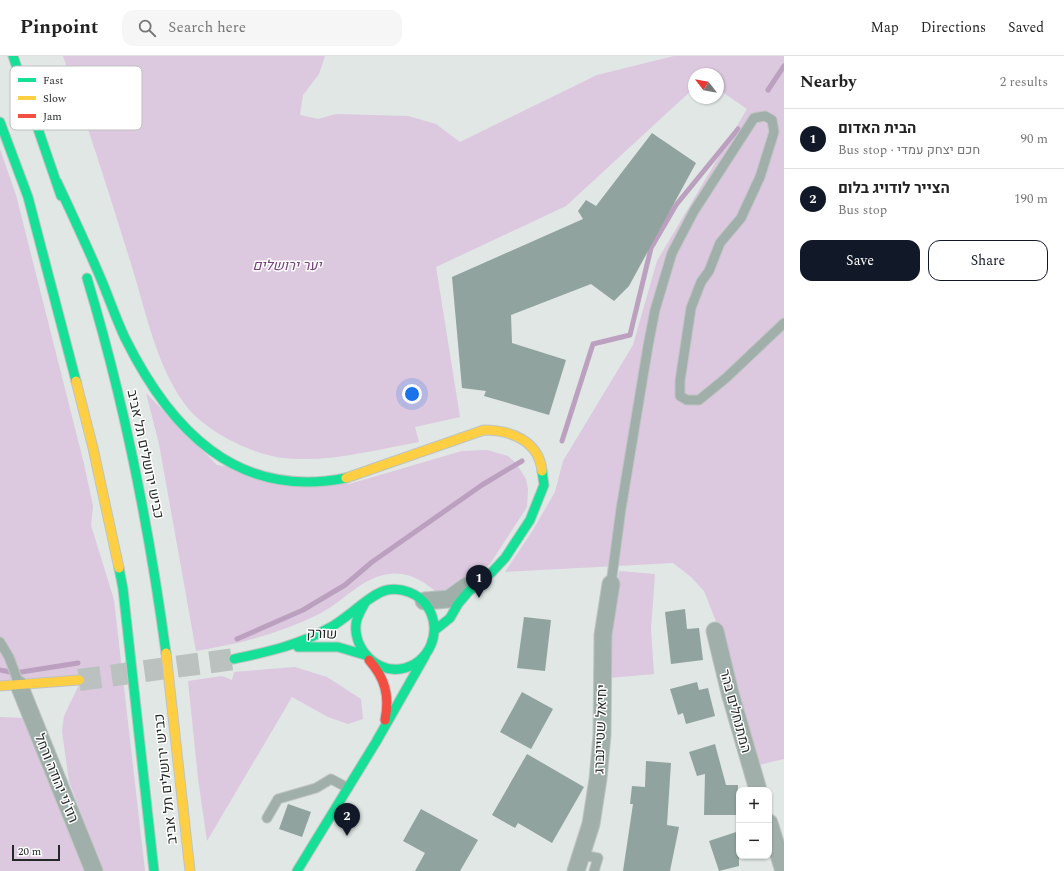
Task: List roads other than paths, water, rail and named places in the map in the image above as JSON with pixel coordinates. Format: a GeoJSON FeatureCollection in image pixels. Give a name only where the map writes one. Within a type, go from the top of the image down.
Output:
{"type":"FeatureCollection","features":[{"type":"Feature","properties":{"kind":"main road"},"geometry":{"type":"LineString","coordinates":[[13,56],[16,66]]}},
{"type":"Feature","properties":{"kind":"main road","name":"כביש ירושלים תל אביב"},"geometry":{"type":"LineString","coordinates":[[0,122],[28,197],[93,448],[123,589],[154,871]]}},
{"type":"Feature","properties":{"kind":"main road"},"geometry":{"type":"LineString","coordinates":[[39,130],[80,255]]}},
{"type":"Feature","properties":{"kind":"main road"},"geometry":{"type":"LineString","coordinates":[[57,182],[90,253],[129,344],[163,402],[196,440],[218,456],[244,471],[272,480],[298,482],[330,481],[361,475],[484,430],[502,430],[520,438],[535,449],[542,468],[544,485],[530,520],[505,558],[492,572],[469,591],[458,604],[450,618],[435,630]]}},
{"type":"Feature","properties":{"kind":"main road","name":"כביש ירושלים תל אביב"},"geometry":{"type":"LineString","coordinates":[[84,269],[107,343],[141,493],[157,590],[190,871]]}},
{"type":"Feature","properties":{"kind":"main road"},"geometry":{"type":"LineString","coordinates":[[234,659],[277,649],[326,630],[348,617],[379,593],[397,589],[408,592],[424,601],[433,616],[435,630],[431,645],[376,742],[296,871]]}},
{"type":"Feature","properties":{"kind":"main road"},"geometry":{"type":"LineString","coordinates":[[365,603],[356,620],[355,632],[358,644],[382,675],[388,696],[385,718],[376,742]]}},
{"type":"Feature","properties":{"kind":"main road","name":"שורק"},"geometry":{"type":"LineString","coordinates":[[277,649],[330,646],[346,649],[367,657]]}},
{"type":"Feature","properties":{"kind":"main road"},"geometry":{"type":"LineString","coordinates":[[367,657],[386,668],[398,669],[410,666],[425,655]]}},
{"type":"Feature","properties":{"kind":"main road"},"geometry":{"type":"LineString","coordinates":[[0,686],[79,680]]}},
{"type":"Feature","properties":{"kind":"street"},"geometry":{"type":"LineString","coordinates":[[424,601],[449,599],[480,577],[499,557],[530,508],[536,482],[531,461],[516,445],[504,437],[502,430]]}},
{"type":"Feature","properties":{"kind":"street","name":"יחיאל שטיינברג"},"geometry":{"type":"LineString","coordinates":[[576,871],[591,824],[598,779],[602,735],[603,635],[611,584]]}},
{"type":"Feature","properties":{"kind":"street","name":"המתנחלים בהר"},"geometry":{"type":"LineString","coordinates":[[715,631],[730,693],[757,787]]}},
{"type":"Feature","properties":{"kind":"street","name":"רוז'ני יהודה ורחל"},"geometry":{"type":"LineString","coordinates":[[19,685],[94,871]]}},
{"type":"Feature","properties":{"kind":"street"},"geometry":{"type":"LineString","coordinates":[[772,828],[780,842],[784,871]]}},
{"type":"Feature","properties":{"kind":"lane"},"geometry":{"type":"LineString","coordinates":[[611,584],[621,509],[648,346],[655,310],[672,253],[694,211],[754,118],[765,116],[772,120],[774,132],[760,176],[741,218],[720,243],[709,271],[701,282],[690,308],[680,381],[680,396],[687,400],[699,400],[726,378],[784,323]]}},
{"type":"Feature","properties":{"kind":"lane"},"geometry":{"type":"LineString","coordinates":[[0,642],[9,657],[19,685]]}},
{"type":"Feature","properties":{"kind":"lane"},"geometry":{"type":"LineString","coordinates":[[267,818],[278,799],[316,788],[331,779],[348,788]]}},
{"type":"Feature","properties":{"kind":"lane"},"geometry":{"type":"LineString","coordinates":[[582,855],[598,858],[594,871]]}},
{"type":"Feature","properties":{"kind":"waterway"},"geometry":{"type":"LineString","coordinates":[[768,90],[784,66]]}},
{"type":"Feature","properties":{"kind":"waterway"},"geometry":{"type":"LineString","coordinates":[[562,441],[593,344],[630,335],[651,248],[676,205],[738,129]]}},
{"type":"Feature","properties":{"kind":"waterway"},"geometry":{"type":"LineString","coordinates":[[237,639],[303,610],[345,585],[372,562],[482,485],[522,461]]}},
{"type":"Feature","properties":{"kind":"waterway"},"geometry":{"type":"LineString","coordinates":[[0,670],[15,673],[78,663]]}},
{"type":"Feature","properties":{"kind":"tunnel"},"geometry":{"type":"LineString","coordinates":[[79,680],[234,659]]}},
{"type":"Feature","properties":{"kind":"place","name":"הבית האדום"},"geometry":{"type":"Point","coordinates":[479,598]}},
{"type":"Feature","properties":{"kind":"place","name":"הצייר לודויג בלום"},"geometry":{"type":"Point","coordinates":[347,836]}},
{"type":"Feature","properties":{"kind":"park label","name":"יער ירושלים"},"geometry":{"type":"Point","coordinates":[287,265]}}]}
